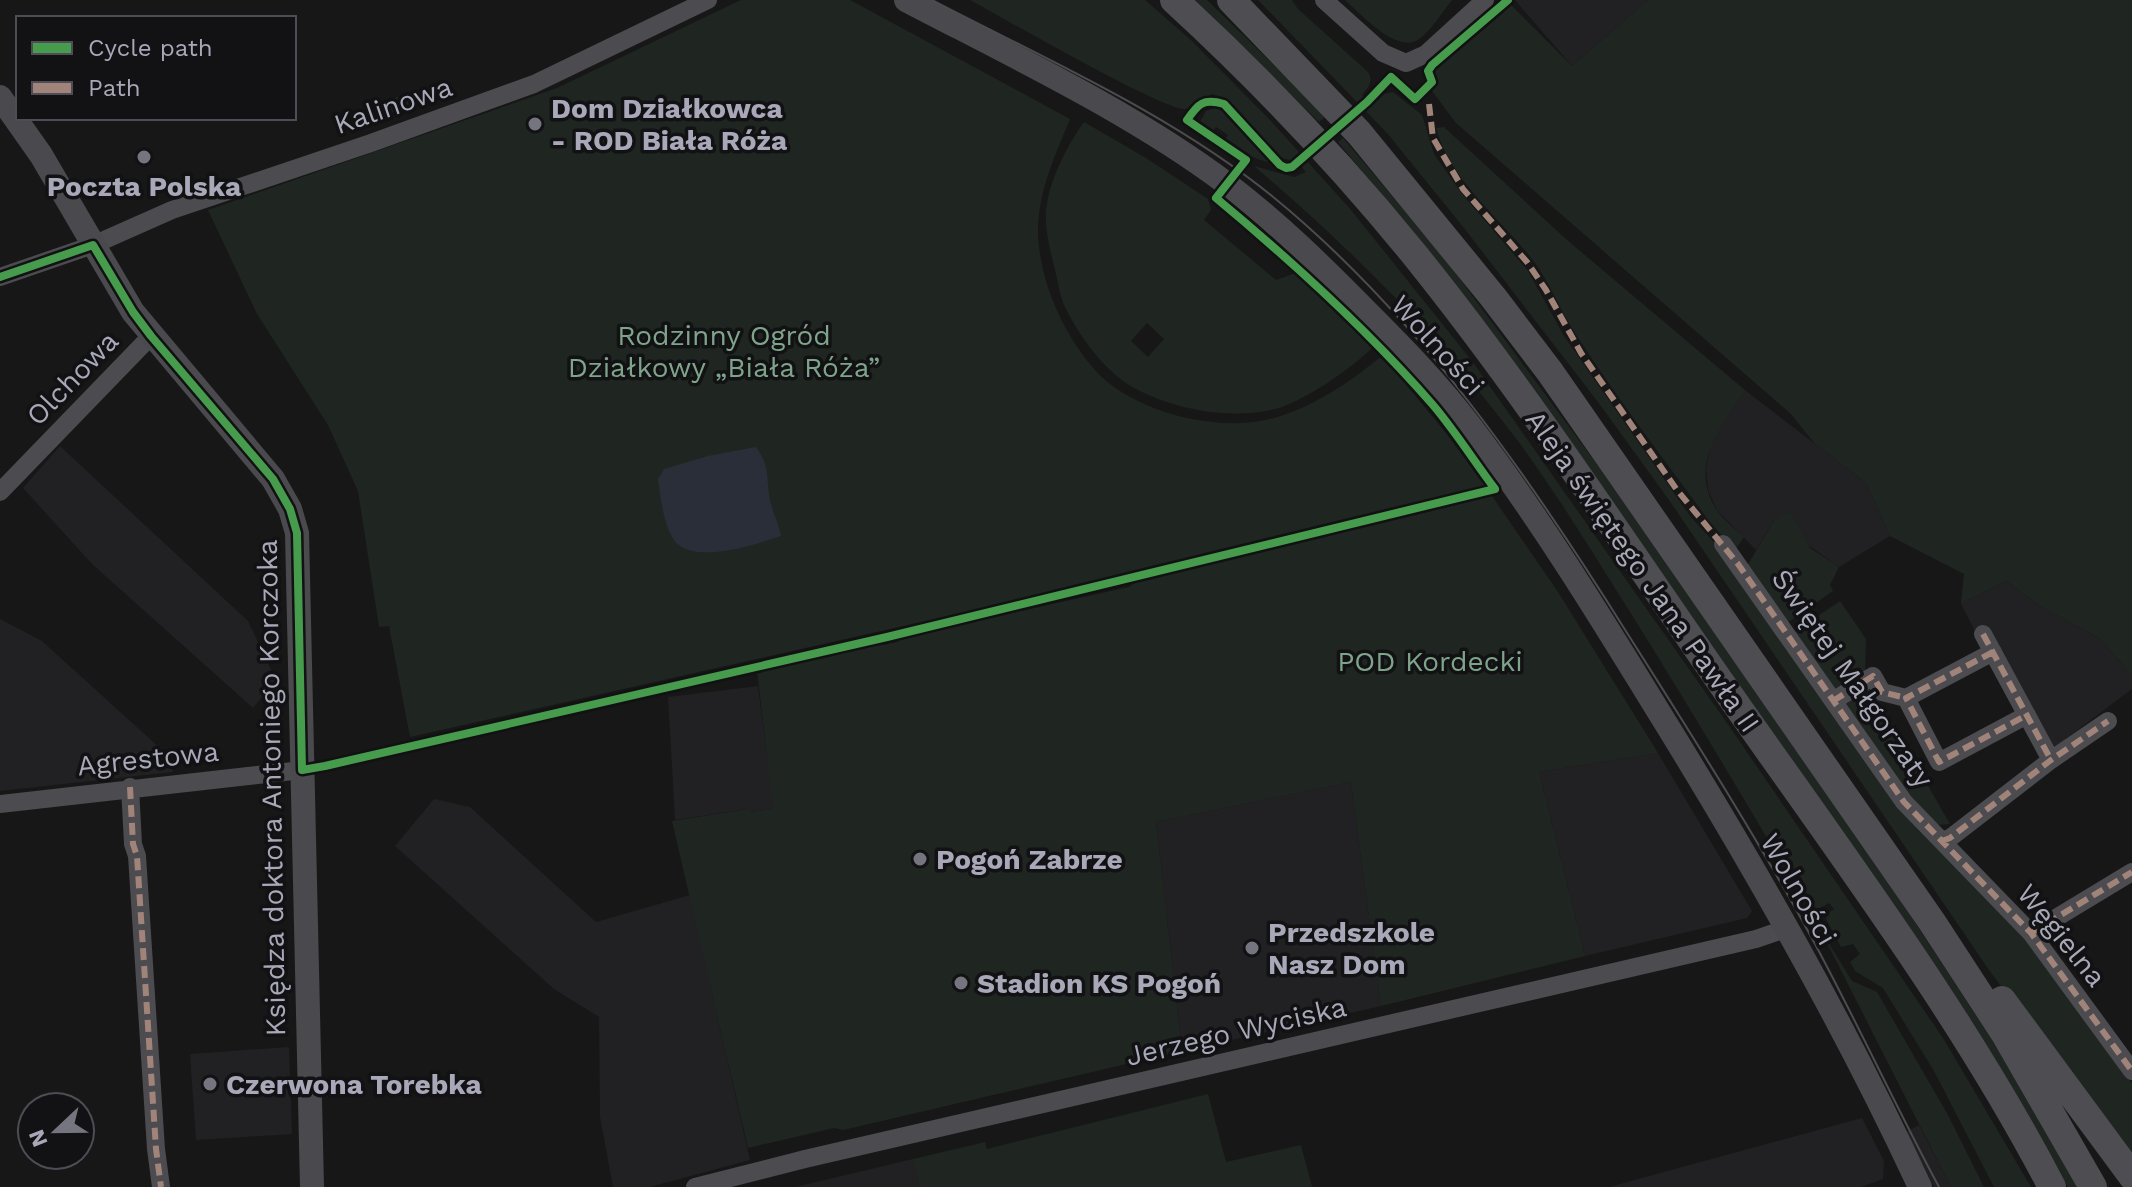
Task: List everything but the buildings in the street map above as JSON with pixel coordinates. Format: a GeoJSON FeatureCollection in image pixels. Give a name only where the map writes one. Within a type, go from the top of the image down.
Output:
{"type":"FeatureCollection","features":[{"type":"Feature","properties":{"kind":"main road","name":"Aleja świętego Jana Pawła II"},"geometry":{"type":"LineString","coordinates":[[1174,0],[1340,167],[1471,328],[1872,900],[1961,1032],[2052,1187]]}},
{"type":"Feature","properties":{"kind":"main road","name":"Aleja świętego Jana Pawła II"},"geometry":{"type":"LineString","coordinates":[[1231,0],[1359,133],[1550,372],[1894,864],[2005,1034],[2093,1187]]}},
{"type":"Feature","properties":{"kind":"main road"},"geometry":{"type":"LineString","coordinates":[[1894,864],[2022,1025],[2132,1176]]}},
{"type":"Feature","properties":{"kind":"street","name":"Kalinowa"},"geometry":{"type":"LineString","coordinates":[[0,277],[93,245],[172,210],[534,84],[708,0]]}},
{"type":"Feature","properties":{"kind":"street","name":"Wolności"},"geometry":{"type":"LineString","coordinates":[[906,0],[1082,94],[1176,148],[1215,175],[1316,261],[1424,369],[1469,425],[1577,579],[1788,928],[1850,1044],[1920,1187]]}},
{"type":"Feature","properties":{"kind":"street"},"geometry":{"type":"LineString","coordinates":[[1324,0],[1383,53],[1406,63],[1426,54],[1485,0]]}},
{"type":"Feature","properties":{"kind":"street","name":"Księdza doktora Antoniego Korczoka"},"geometry":{"type":"LineString","coordinates":[[0,97],[16,120]]}},
{"type":"Feature","properties":{"kind":"street","name":"Księdza doktora Antoniego Korczoka"},"geometry":{"type":"LineString","coordinates":[[16,120],[41,155],[133,312],[273,479],[290,509],[297,533],[312,1187]]}},
{"type":"Feature","properties":{"kind":"street","name":"Olchowa"},"geometry":{"type":"LineString","coordinates":[[0,492],[151,336]]}},
{"type":"Feature","properties":{"kind":"street","name":"Świętej Małgorzaty"},"geometry":{"type":"LineString","coordinates":[[1723,544],[1904,802],[1942,841]]}},
{"type":"Feature","properties":{"kind":"street"},"geometry":{"type":"LineString","coordinates":[[1983,634],[2051,760]]}},
{"type":"Feature","properties":{"kind":"street"},"geometry":{"type":"LineString","coordinates":[[1833,701],[1873,676],[1882,692],[1906,698],[1993,652]]}},
{"type":"Feature","properties":{"kind":"street"},"geometry":{"type":"LineString","coordinates":[[1906,698],[1939,762],[2027,715]]}},
{"type":"Feature","properties":{"kind":"street"},"geometry":{"type":"LineString","coordinates":[[1942,841],[2108,721]]}},
{"type":"Feature","properties":{"kind":"street","name":"Agrestowa"},"geometry":{"type":"LineString","coordinates":[[0,804],[302,770]]}},
{"type":"Feature","properties":{"kind":"street"},"geometry":{"type":"LineString","coordinates":[[130,787],[161,1187]]}},
{"type":"Feature","properties":{"kind":"street","name":"Węgielna"},"geometry":{"type":"LineString","coordinates":[[1942,841],[2031,933],[2132,1071]]}},
{"type":"Feature","properties":{"kind":"street"},"geometry":{"type":"LineString","coordinates":[[2031,933],[2132,872]]}},
{"type":"Feature","properties":{"kind":"street","name":"Jerzego Wyciska"},"geometry":{"type":"LineString","coordinates":[[695,1187],[1766,937],[1788,928]]}},
{"type":"Feature","properties":{"kind":"shaded area"},"geometry":{"type":"Polygon","coordinates":[[[1515,0],[1648,0],[1572,66],[1515,0]]]}},
{"type":"Feature","properties":{"kind":"shaded area"},"geometry":{"type":"Polygon","coordinates":[[[1746,391],[1866,483],[1890,536],[1839,567],[1774,521],[1756,550],[1717,510],[1708,490],[1706,468],[1711,443],[1723,420],[1746,391]]]}},
{"type":"Feature","properties":{"kind":"shaded area"},"geometry":{"type":"Polygon","coordinates":[[[60,446],[248,621],[276,680],[253,708],[92,564],[23,488],[60,446]]]}},
{"type":"Feature","properties":{"kind":"shaded area"},"geometry":{"type":"Polygon","coordinates":[[[756,447],[766,469],[771,504],[781,536],[725,551],[683,548],[670,533],[663,511],[658,479],[664,469],[708,456],[756,447]]]}},
{"type":"Feature","properties":{"kind":"shaded area"},"geometry":{"type":"Polygon","coordinates":[[[2006,581],[2040,606],[2099,638],[2132,675],[2132,689],[2051,750],[1982,645],[1961,604],[2006,581]]]}},
{"type":"Feature","properties":{"kind":"shaded area"},"geometry":{"type":"Polygon","coordinates":[[[0,619],[42,641],[171,758],[173,772],[0,791],[0,619]]]}},
{"type":"Feature","properties":{"kind":"shaded area"},"geometry":{"type":"Polygon","coordinates":[[[758,686],[774,809],[749,812],[748,809],[675,820],[668,697],[758,686]]]}},
{"type":"Feature","properties":{"kind":"shaded area"},"geometry":{"type":"Polygon","coordinates":[[[1658,753],[1752,911],[1747,918],[1585,956],[1539,772],[1658,753]]]}},
{"type":"Feature","properties":{"kind":"shaded area"},"geometry":{"type":"Polygon","coordinates":[[[1351,782],[1381,1006],[1182,1051],[1156,822],[1351,782]]]}},
{"type":"Feature","properties":{"kind":"shaded area"},"geometry":{"type":"Polygon","coordinates":[[[434,799],[470,807],[596,922],[690,895],[750,1160],[650,1187],[613,1187],[600,1117],[599,1017],[554,989],[395,846],[434,799]]]}},
{"type":"Feature","properties":{"kind":"shaded area"},"geometry":{"type":"Polygon","coordinates":[[[289,1047],[292,1134],[196,1140],[190,1054],[289,1047]]]}},
{"type":"Feature","properties":{"kind":"shaded area"},"geometry":{"type":"Polygon","coordinates":[[[1862,1118],[1884,1161],[1883,1179],[1861,1187],[1609,1187],[1862,1118]]]}},
{"type":"Feature","properties":{"kind":"shaded area"},"geometry":{"type":"Polygon","coordinates":[[[1919,1125],[1951,1187],[1934,1187],[1906,1132],[1919,1125]]]}},
{"type":"Feature","properties":{"kind":"shaded area"},"geometry":{"type":"Polygon","coordinates":[[[913,1159],[920,1187],[795,1187],[913,1159]]]}},
{"type":"Feature","properties":{"kind":"green space","name":"Rodzinny Ogród Działkowy „Biała Róża”"},"geometry":{"type":"Polygon","coordinates":[[[741,0],[850,0],[1070,119],[1045,186],[1039,214],[1039,248],[1047,285],[1062,321],[1082,354],[1110,384],[1153,408],[1178,416],[1203,421],[1252,422],[1303,408],[1343,385],[1379,358],[1385,359],[1485,486],[1479,490],[1121,577],[410,737],[389,626],[379,627],[358,491],[328,425],[257,314],[208,210],[557,88],[741,0]]]}},
{"type":"Feature","properties":{"kind":"green space"},"geometry":{"type":"Polygon","coordinates":[[[970,0],[1145,0],[1192,41],[1271,121],[1351,210],[1472,361],[1727,723],[1943,1038],[2031,1187],[1994,1187],[1934,1071],[1883,988],[1855,971],[1850,962],[1860,954],[1853,944],[1841,947],[1826,919],[1834,909],[1829,903],[1811,913],[1653,649],[1521,445],[1429,333],[1326,230],[1254,166],[1294,177],[1306,172],[1294,158],[1280,158],[1227,99],[1212,94],[1185,109],[1171,106],[1116,80],[970,0]]]}},
{"type":"Feature","properties":{"kind":"green space"},"geometry":{"type":"Polygon","coordinates":[[[1193,0],[1207,0],[1326,116],[1319,122],[1193,0]]]}},
{"type":"Feature","properties":{"kind":"green space"},"geometry":{"type":"Polygon","coordinates":[[[1258,0],[1292,0],[1298,9],[1368,72],[1370,82],[1362,95],[1372,106],[1384,94],[1393,92],[1422,115],[1434,154],[1462,194],[1528,271],[1564,336],[1690,516],[1718,547],[1900,805],[2021,934],[2132,1083],[2132,1162],[1989,970],[1669,500],[1598,402],[1387,133],[1258,0]]]}},
{"type":"Feature","properties":{"kind":"green space"},"geometry":{"type":"Polygon","coordinates":[[[1345,0],[1452,0],[1419,39],[1400,42],[1380,31],[1345,0]]]}},
{"type":"Feature","properties":{"kind":"green space"},"geometry":{"type":"Polygon","coordinates":[[[1648,0],[2132,0],[2132,675],[2099,638],[2040,606],[2006,581],[1961,604],[1964,574],[1890,536],[1866,483],[1814,443],[1791,414],[1456,123],[1432,91],[1438,82],[1433,74],[1439,66],[1510,4],[1572,66],[1648,0]]]}},
{"type":"Feature","properties":{"kind":"green space"},"geometry":{"type":"Polygon","coordinates":[[[417,90],[432,98],[385,115],[383,107],[386,101],[417,90]]]}},
{"type":"Feature","properties":{"kind":"green space"},"geometry":{"type":"Polygon","coordinates":[[[1215,108],[1229,113],[1273,161],[1271,163],[1247,154],[1225,140],[1228,135],[1216,127],[1212,132],[1200,122],[1206,111],[1215,108]]]}},
{"type":"Feature","properties":{"kind":"green space"},"geometry":{"type":"Polygon","coordinates":[[[1084,122],[1208,199],[1211,210],[1204,220],[1276,280],[1296,273],[1372,348],[1313,392],[1275,409],[1257,412],[1221,413],[1185,407],[1150,396],[1123,381],[1093,352],[1070,317],[1061,297],[1048,237],[1046,212],[1052,183],[1084,122]],[[1147,323],[1131,341],[1148,357],[1164,339],[1147,323]]]}},
{"type":"Feature","properties":{"kind":"green space"},"geometry":{"type":"Polygon","coordinates":[[[1444,127],[1567,240],[1746,391],[1718,432],[1707,463],[1709,494],[1717,510],[1744,537],[1735,550],[1709,521],[1607,381],[1569,324],[1532,259],[1452,165],[1436,128],[1444,127]]]}},
{"type":"Feature","properties":{"kind":"green space"},"geometry":{"type":"Polygon","coordinates":[[[1343,138],[1446,260],[1598,466],[1889,883],[2002,1055],[2078,1187],[2068,1187],[1995,1059],[1620,513],[1404,222],[1338,142],[1343,138]]]}},
{"type":"Feature","properties":{"kind":"green space","name":"POD Kordecki"},"geometry":{"type":"Polygon","coordinates":[[[1492,496],[1558,592],[1658,753],[1539,772],[1585,956],[1381,1006],[1351,782],[1156,822],[1182,1051],[843,1130],[834,1128],[748,1148],[672,821],[749,809],[750,812],[773,809],[757,670],[876,643],[897,642],[903,637],[1129,587],[1135,583],[1492,496]]]}},
{"type":"Feature","properties":{"kind":"green space"},"geometry":{"type":"Polygon","coordinates":[[[1790,512],[1810,548],[1839,567],[1830,585],[1833,591],[1790,621],[1785,621],[1747,566],[1774,521],[1790,512]]]}},
{"type":"Feature","properties":{"kind":"green space"},"geometry":{"type":"Polygon","coordinates":[[[1840,601],[1866,639],[1865,676],[1834,691],[1796,636],[1796,631],[1840,601]]]}},
{"type":"Feature","properties":{"kind":"green space"},"geometry":{"type":"Polygon","coordinates":[[[1869,683],[1950,824],[1936,825],[1908,796],[1844,705],[1869,683]]]}},
{"type":"Feature","properties":{"kind":"green space"},"geometry":{"type":"Polygon","coordinates":[[[1820,929],[1852,981],[1877,992],[1948,1115],[1984,1187],[1951,1187],[1820,929]]]}},
{"type":"Feature","properties":{"kind":"green space"},"geometry":{"type":"Polygon","coordinates":[[[1208,1094],[1226,1162],[1301,1145],[1312,1187],[920,1187],[913,1159],[985,1142],[987,1149],[1208,1094]]]}},
{"type":"Feature","properties":{"kind":"tram line"},"geometry":{"type":"LineString","coordinates":[[932,0],[1107,90],[1233,166],[1325,243],[1376,293],[1423,346],[1468,401],[1552,517],[1725,788],[1815,944],[1939,1187]]}},
{"type":"Feature","properties":{"kind":"marked path"},"geometry":{"type":"LineString","coordinates":[[1429,104],[1433,138],[1463,189],[1527,262],[1581,353],[1677,490],[1738,564],[1904,802],[2031,933],[2132,1071]]}},
{"type":"Feature","properties":{"kind":"marked path"},"geometry":{"type":"LineString","coordinates":[[1983,634],[2051,760]]}},
{"type":"Feature","properties":{"kind":"marked path"},"geometry":{"type":"LineString","coordinates":[[1993,652],[1906,698],[1939,762],[2027,715]]}},
{"type":"Feature","properties":{"kind":"marked path"},"geometry":{"type":"LineString","coordinates":[[1833,701],[1873,676],[1882,692],[1906,698]]}},
{"type":"Feature","properties":{"kind":"marked path"},"geometry":{"type":"LineString","coordinates":[[1942,841],[2108,721]]}},
{"type":"Feature","properties":{"kind":"marked path"},"geometry":{"type":"LineString","coordinates":[[130,787],[161,1187]]}},
{"type":"Feature","properties":{"kind":"marked path"},"geometry":{"type":"LineString","coordinates":[[2031,933],[2132,872]]}},
{"type":"Feature","properties":{"kind":"cycle path"},"geometry":{"type":"LineString","coordinates":[[0,277],[93,245],[151,336],[273,479],[290,509],[297,533],[302,770],[325,766],[887,637],[1495,489],[1441,415],[1408,377],[1356,323],[1216,198],[1246,160],[1187,120],[1202,104],[1224,104],[1280,165],[1292,167],[1391,77],[1415,99],[1432,82],[1428,71],[1432,65],[1508,0]]}},
{"type":"Feature","properties":{"kind":"place","name":"Dom Działkowca - ROD Biała Róża"},"geometry":{"type":"Point","coordinates":[535,124]}},
{"type":"Feature","properties":{"kind":"place","name":"Poczta Polska"},"geometry":{"type":"Point","coordinates":[144,157]}},
{"type":"Feature","properties":{"kind":"place","name":"Pogoń Zabrze"},"geometry":{"type":"Point","coordinates":[920,859]}},
{"type":"Feature","properties":{"kind":"place","name":"Przedszkole Nasz Dom"},"geometry":{"type":"Point","coordinates":[1252,948]}},
{"type":"Feature","properties":{"kind":"place","name":"Stadion KS Pogoń"},"geometry":{"type":"Point","coordinates":[961,983]}},
{"type":"Feature","properties":{"kind":"place","name":"Czerwona Torebka"},"geometry":{"type":"Point","coordinates":[210,1084]}}]}
